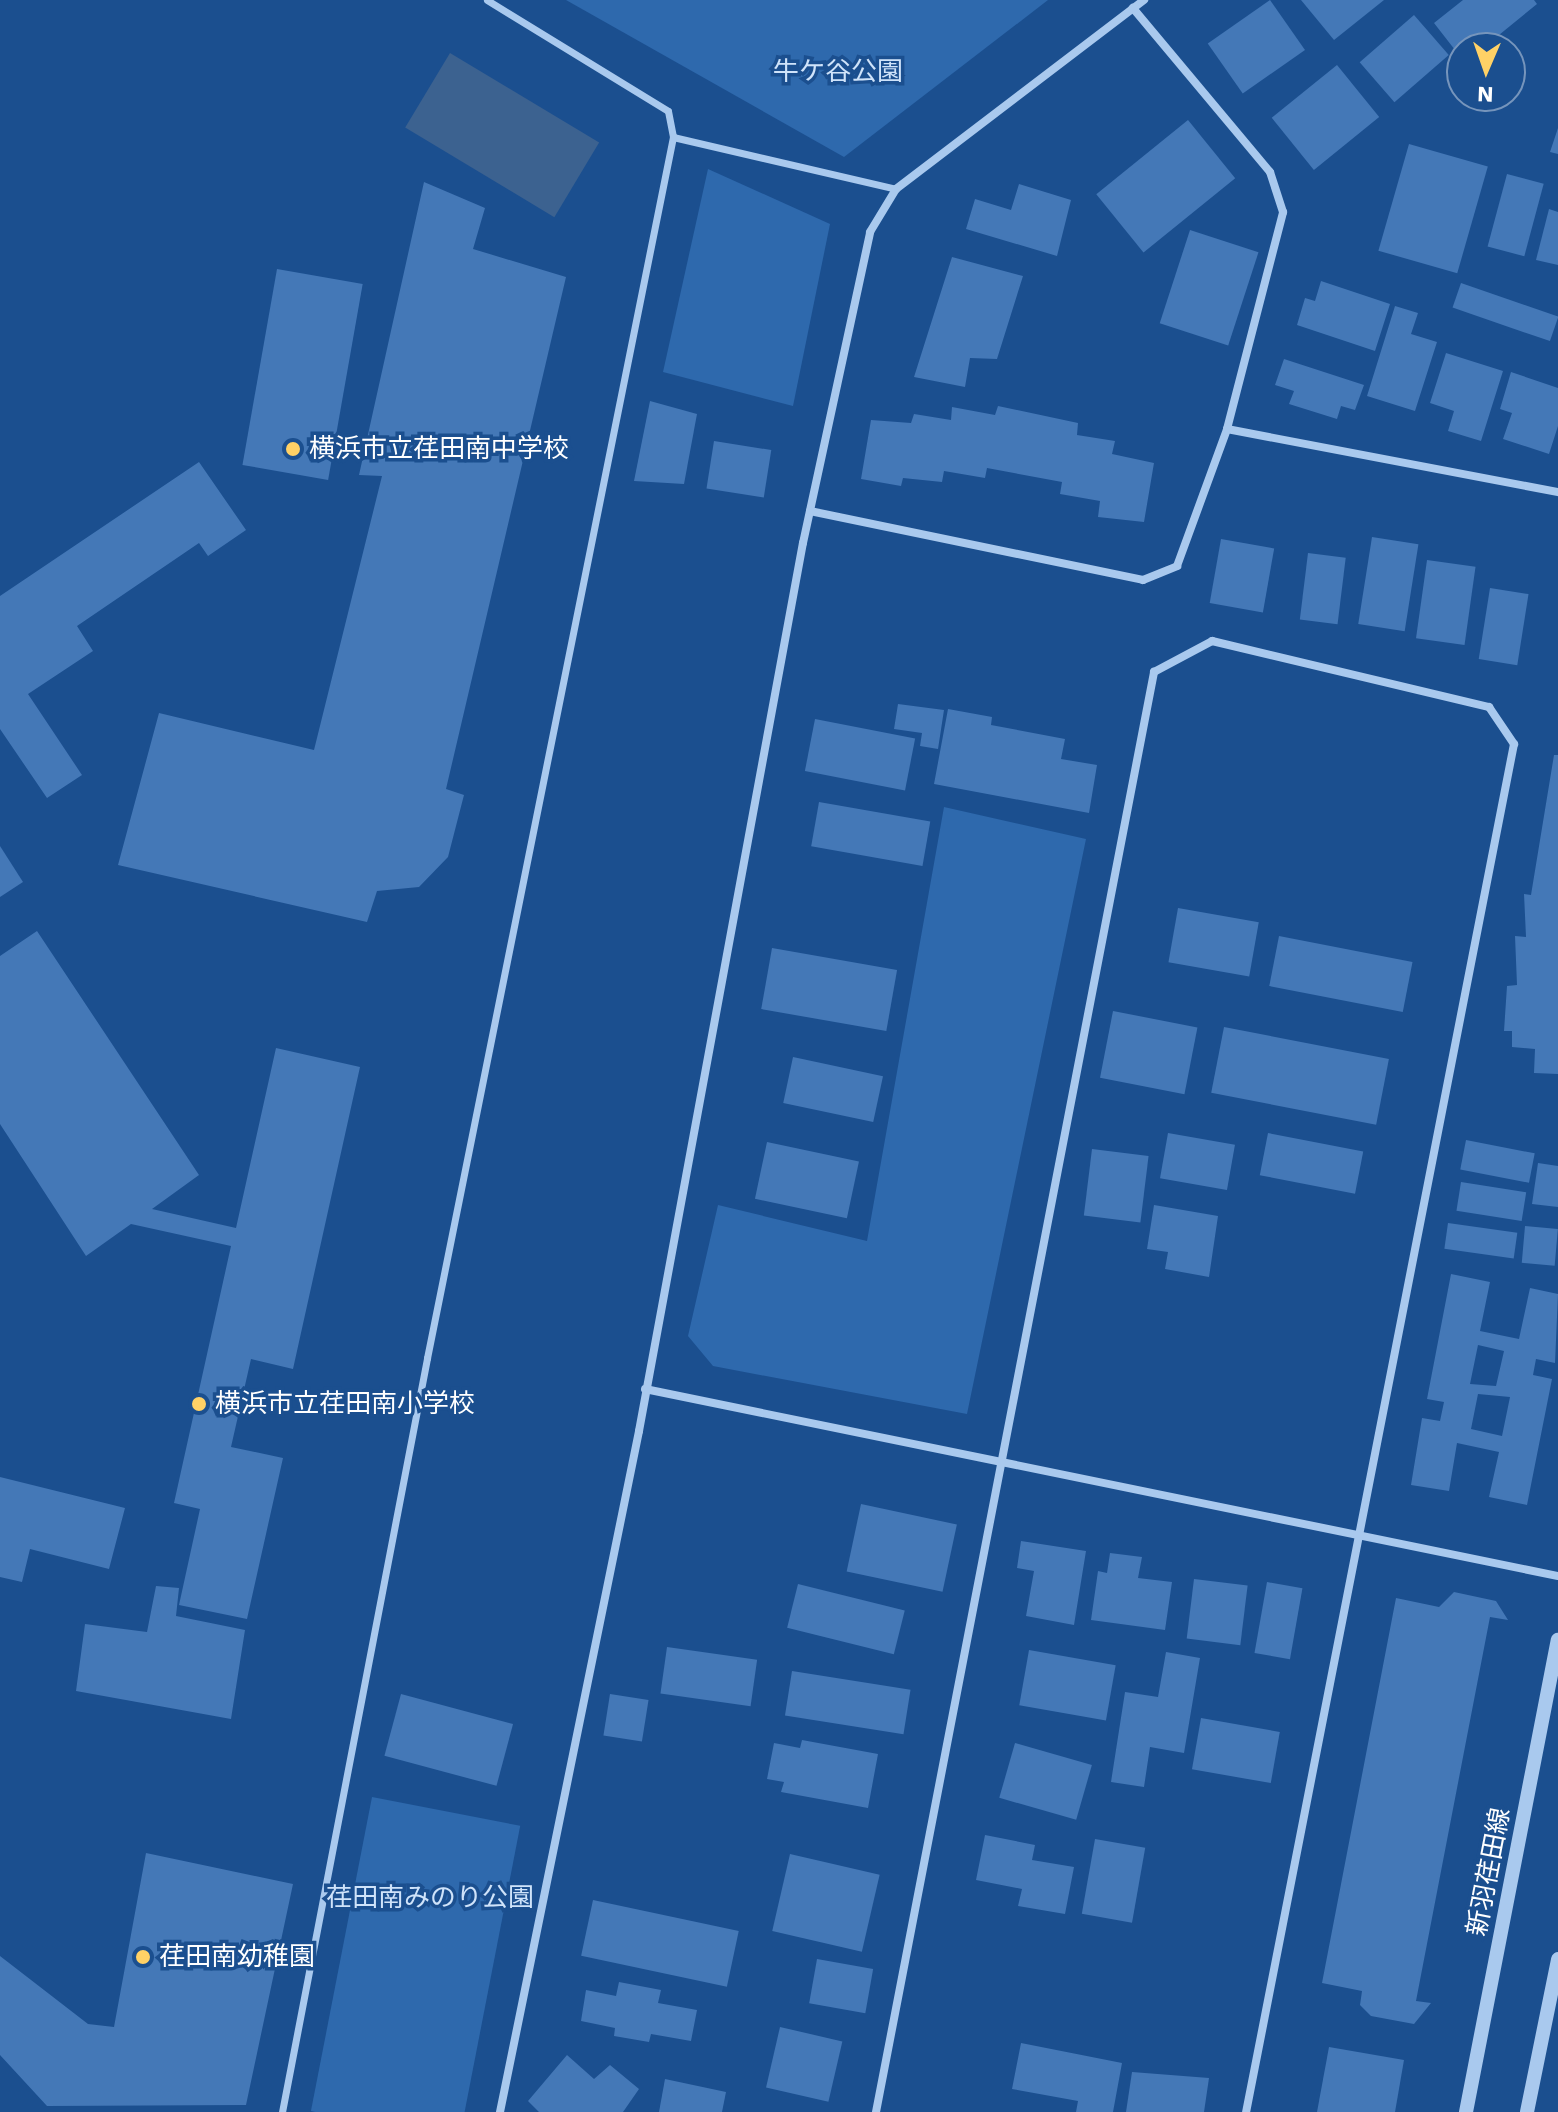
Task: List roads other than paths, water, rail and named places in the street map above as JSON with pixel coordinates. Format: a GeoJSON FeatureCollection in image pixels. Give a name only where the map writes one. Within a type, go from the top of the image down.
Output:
{"type":"FeatureCollection","features":[{"type":"Feature","properties":{"kind":"street"},"geometry":{"type":"LineString","coordinates":[[282,2112],[430,1342],[673,137],[668,111],[487,0]]}},
{"type":"Feature","properties":{"kind":"street"},"geometry":{"type":"LineString","coordinates":[[500,2112],[645,1389],[810,511],[870,232],[896,189],[1144,0]]}},
{"type":"Feature","properties":{"kind":"street"},"geometry":{"type":"LineString","coordinates":[[810,511],[1143,580],[1177,566],[1227,429],[1283,212],[1270,172],[1133,8]]}},
{"type":"Feature","properties":{"kind":"street"},"geometry":{"type":"LineString","coordinates":[[673,137],[896,189]]}},
{"type":"Feature","properties":{"kind":"street"},"geometry":{"type":"LineString","coordinates":[[1227,429],[1558,492]]}},
{"type":"Feature","properties":{"kind":"street"},"geometry":{"type":"LineString","coordinates":[[876,2112],[1154,672],[1212,641],[1489,707],[1514,744],[1356,1533],[1246,2112]]}},
{"type":"Feature","properties":{"kind":"street"},"geometry":{"type":"LineString","coordinates":[[645,1389],[1558,1576]]}},
{"type":"Feature","properties":{"kind":"street","name":"新羽荏田線"},"geometry":{"type":"LineString","coordinates":[[1466,2112],[1558,1640]]}},
{"type":"Feature","properties":{"kind":"street"},"geometry":{"type":"LineString","coordinates":[[1527,2112],[1558,1959]]}},
{"type":"Feature","properties":{"kind":"place","name":"横浜市立荏田南中学校"},"geometry":{"type":"Point","coordinates":[293,449]}},
{"type":"Feature","properties":{"kind":"place","name":"横浜市立荏田南小学校"},"geometry":{"type":"Point","coordinates":[199,1404]}},
{"type":"Feature","properties":{"kind":"place","name":"荏田南幼稚園"},"geometry":{"type":"Point","coordinates":[143,1957]}},
{"type":"Feature","properties":{"kind":"park label","name":"牛ケ谷公園"},"geometry":{"type":"Point","coordinates":[838,72]}},
{"type":"Feature","properties":{"kind":"park label","name":"荏田南みのり公園"},"geometry":{"type":"Point","coordinates":[430,1898]}}]}
